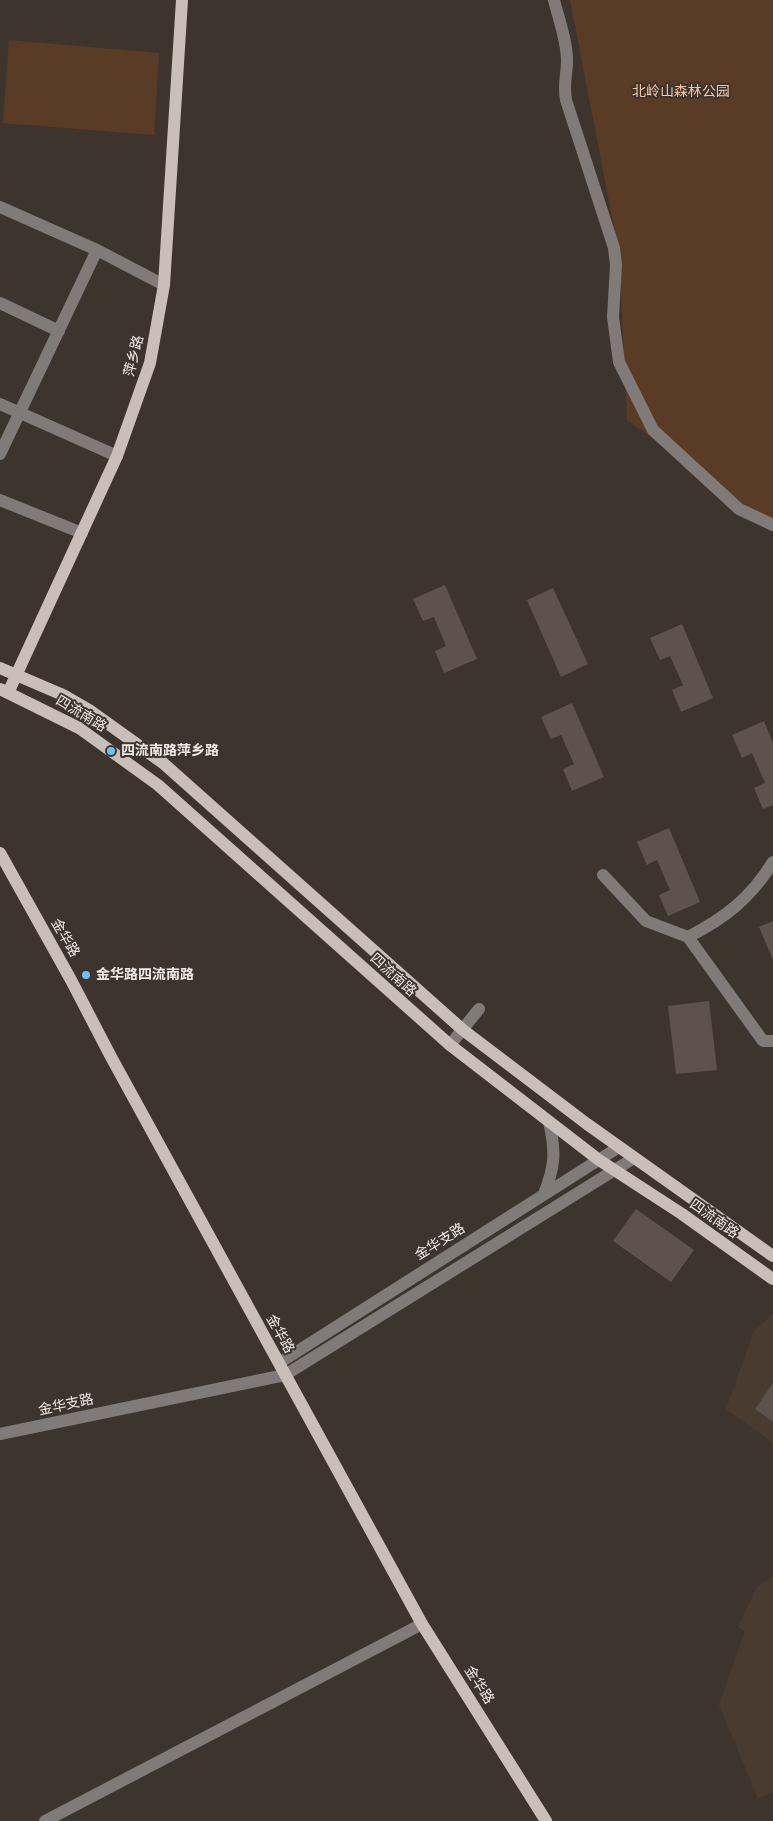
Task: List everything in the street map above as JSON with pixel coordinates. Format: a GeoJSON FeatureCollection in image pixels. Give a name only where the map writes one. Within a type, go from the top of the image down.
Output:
{"type":"FeatureCollection","features":[{"type":"Feature","properties":{"kind":"main road","name":"萍乡路"},"geometry":{"type":"LineString","coordinates":[[4,691],[16,675],[117,456],[150,362],[164,284],[182,0]]}},
{"type":"Feature","properties":{"kind":"main road","name":"四流南路"},"geometry":{"type":"LineString","coordinates":[[0,668],[64,695],[89,710],[163,764],[463,1030],[634,1158],[773,1256]]}},
{"type":"Feature","properties":{"kind":"main road","name":"四流南路"},"geometry":{"type":"LineString","coordinates":[[4,691],[79,728],[158,785],[450,1045],[599,1160],[682,1214],[773,1279]]}},
{"type":"Feature","properties":{"kind":"main road","name":"金华路"},"geometry":{"type":"LineString","coordinates":[[0,854],[72,980],[110,1055],[422,1624],[546,1821]]}},
{"type":"Feature","properties":{"kind":"street"},"geometry":{"type":"LineString","coordinates":[[554,0],[565,44],[567,63],[563,84],[566,100],[614,248],[616,265],[613,317],[618,362],[653,430],[739,509],[773,525]]}},
{"type":"Feature","properties":{"kind":"street"},"geometry":{"type":"LineString","coordinates":[[0,207],[97,250],[164,284]]}},
{"type":"Feature","properties":{"kind":"street"},"geometry":{"type":"LineString","coordinates":[[0,454],[97,250]]}},
{"type":"Feature","properties":{"kind":"street"},"geometry":{"type":"LineString","coordinates":[[0,303],[59,331]]}},
{"type":"Feature","properties":{"kind":"street"},"geometry":{"type":"LineString","coordinates":[[0,404],[117,456]]}},
{"type":"Feature","properties":{"kind":"street"},"geometry":{"type":"LineString","coordinates":[[0,500],[82,533]]}},
{"type":"Feature","properties":{"kind":"street"},"geometry":{"type":"LineString","coordinates":[[688,937],[717,922],[746,899],[773,862]]}},
{"type":"Feature","properties":{"kind":"street"},"geometry":{"type":"LineString","coordinates":[[603,875],[646,921],[688,937],[763,1041],[773,1042]]}},
{"type":"Feature","properties":{"kind":"street"},"geometry":{"type":"LineString","coordinates":[[450,1045],[479,1009]]}},
{"type":"Feature","properties":{"kind":"street"},"geometry":{"type":"LineString","coordinates":[[544,1194],[554,1163],[554,1141],[549,1122]]}},
{"type":"Feature","properties":{"kind":"street","name":"金华支路"},"geometry":{"type":"LineString","coordinates":[[279,1363],[619,1147]]}},
{"type":"Feature","properties":{"kind":"street"},"geometry":{"type":"LineString","coordinates":[[285,1375],[634,1158]]}},
{"type":"Feature","properties":{"kind":"street","name":"金华支路"},"geometry":{"type":"LineString","coordinates":[[0,1434],[285,1375]]}},
{"type":"Feature","properties":{"kind":"street"},"geometry":{"type":"LineString","coordinates":[[45,1821],[422,1624]]}},
{"type":"Feature","properties":{"kind":"shaded area"},"geometry":{"type":"Polygon","coordinates":[[[773,1314],[773,1443],[726,1409],[754,1331],[773,1314]]]}},
{"type":"Feature","properties":{"kind":"shaded area"},"geometry":{"type":"Polygon","coordinates":[[[773,1576],[773,1792],[758,1798],[719,1705],[745,1631],[738,1627],[757,1587],[773,1576]]]}},
{"type":"Feature","properties":{"kind":"green space","name":"北岭山森林公园"},"geometry":{"type":"Polygon","coordinates":[[[570,0],[773,0],[773,526],[627,420],[619,253],[570,0]]]}},
{"type":"Feature","properties":{"kind":"green space"},"geometry":{"type":"Polygon","coordinates":[[[9,40],[159,53],[154,135],[3,123],[9,40]]]}},
{"type":"Feature","properties":{"kind":"building"},"geometry":{"type":"Polygon","coordinates":[[[445,585],[477,659],[444,673],[435,651],[446,646],[434,617],[423,621],[413,599],[445,585]]]}},
{"type":"Feature","properties":{"kind":"building"},"geometry":{"type":"Polygon","coordinates":[[[553,588],[588,664],[561,677],[527,600],[553,588]]]}},
{"type":"Feature","properties":{"kind":"building"},"geometry":{"type":"Polygon","coordinates":[[[682,624],[713,698],[681,712],[672,690],[683,685],[670,656],[660,660],[650,638],[682,624]]]}},
{"type":"Feature","properties":{"kind":"building"},"geometry":{"type":"Polygon","coordinates":[[[572,703],[604,777],[572,791],[563,769],[574,764],[561,735],[551,739],[541,717],[572,703]]]}},
{"type":"Feature","properties":{"kind":"building"},"geometry":{"type":"Polygon","coordinates":[[[764,721],[773,743],[773,805],[763,809],[754,788],[765,783],[752,753],[742,758],[732,735],[764,721]]]}},
{"type":"Feature","properties":{"kind":"building"},"geometry":{"type":"Polygon","coordinates":[[[669,828],[700,902],[668,916],[659,895],[670,890],[657,860],[647,865],[637,842],[669,828]]]}},
{"type":"Feature","properties":{"kind":"building"},"geometry":{"type":"Polygon","coordinates":[[[773,921],[773,960],[759,927],[773,921]]]}},
{"type":"Feature","properties":{"kind":"building"},"geometry":{"type":"Polygon","coordinates":[[[709,1001],[717,1070],[676,1074],[668,1006],[709,1001]]]}},
{"type":"Feature","properties":{"kind":"building"},"geometry":{"type":"Polygon","coordinates":[[[636,1209],[694,1250],[671,1282],[613,1241],[636,1209]]]}},
{"type":"Feature","properties":{"kind":"building"},"geometry":{"type":"Polygon","coordinates":[[[773,1383],[773,1422],[755,1409],[773,1383]]]}},
{"type":"Feature","properties":{"kind":"place","name":"四流南路萍乡路"},"geometry":{"type":"Point","coordinates":[111,751]}},
{"type":"Feature","properties":{"kind":"place","name":"金华路四流南路"},"geometry":{"type":"Point","coordinates":[86,975]}}]}
